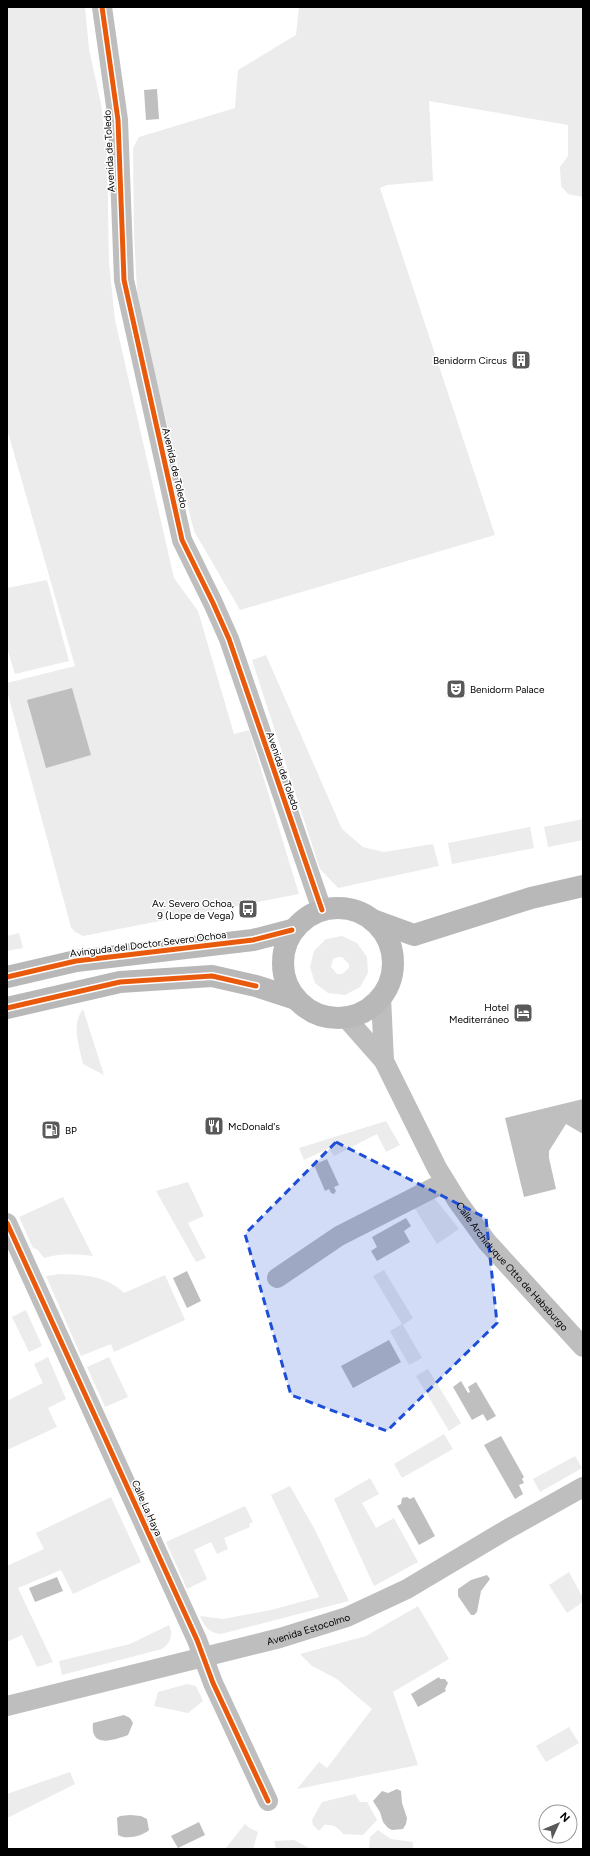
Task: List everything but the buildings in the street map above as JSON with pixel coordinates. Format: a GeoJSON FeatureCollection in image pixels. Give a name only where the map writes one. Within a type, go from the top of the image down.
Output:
{"type":"FeatureCollection","features":[{"type":"Feature","properties":{"kind":"street","name":"Avenida de Toledo"},"geometry":{"type":"LineString","coordinates":[[102,7],[118,120],[124,280],[182,540],[229,639],[322,910]]}},
{"type":"Feature","properties":{"kind":"street"},"geometry":{"type":"LineString","coordinates":[[414,935],[393,968],[388,986],[381,997],[363,1012],[346,1018],[327,1017],[310,1011],[296,999],[286,983],[282,965],[284,947],[292,930],[305,917],[322,910],[340,908],[357,911],[373,920],[414,935],[531,898],[583,886]]}},
{"type":"Feature","properties":{"kind":"street"},"geometry":{"type":"LineString","coordinates":[[373,920],[385,933],[392,950],[393,968]]}},
{"type":"Feature","properties":{"kind":"street","name":"Avinguda del Doctor Severo Ochoa"},"geometry":{"type":"LineString","coordinates":[[7,977],[76,961],[253,940],[292,930]]}},
{"type":"Feature","properties":{"kind":"street"},"geometry":{"type":"LineString","coordinates":[[7,1008],[120,982],[212,976],[256,986],[296,999]]}},
{"type":"Feature","properties":{"kind":"street"},"geometry":{"type":"LineString","coordinates":[[381,997],[384,1061]]}},
{"type":"Feature","properties":{"kind":"street"},"geometry":{"type":"LineString","coordinates":[[346,1018],[384,1061]]}},
{"type":"Feature","properties":{"kind":"street","name":"Calle Archiduque Otto de Habsburgo"},"geometry":{"type":"LineString","coordinates":[[384,1061],[446,1182],[487,1242],[583,1347]]}},
{"type":"Feature","properties":{"kind":"street"},"geometry":{"type":"LineString","coordinates":[[277,1278],[339,1236],[446,1182]]}},
{"type":"Feature","properties":{"kind":"street","name":"Calle La Haya"},"geometry":{"type":"LineString","coordinates":[[7,1223],[203,1656],[213,1683],[268,1801]]}},
{"type":"Feature","properties":{"kind":"street","name":"Avenida Estocolmo"},"geometry":{"type":"LineString","coordinates":[[7,1706],[280,1638],[347,1617],[375,1606],[583,1487]]}},
{"type":"Feature","properties":{"kind":"highlighted area"},"geometry":{"type":"Polygon","coordinates":[[[336,1142],[486,1218],[497,1323],[387,1431],[291,1395],[245,1234],[336,1142]]]}},
{"type":"Feature","properties":{"kind":"shaded area"},"geometry":{"type":"Polygon","coordinates":[[[7,7],[85,7],[89,49],[101,104],[107,154],[109,263],[115,320],[174,578],[198,611],[234,734],[249,730],[299,894],[83,936],[75,932],[71,927],[7,691],[7,683],[75,666],[7,429],[7,7]]]}},
{"type":"Feature","properties":{"kind":"shaded area"},"geometry":{"type":"Polygon","coordinates":[[[299,7],[583,7],[583,197],[568,194],[561,186],[560,167],[568,156],[568,125],[429,101],[433,181],[387,185],[380,188],[495,535],[240,610],[194,531],[138,308],[134,234],[133,148],[139,137],[235,108],[238,70],[296,35],[299,7]]]}},
{"type":"Feature","properties":{"kind":"shaded area"},"geometry":{"type":"Polygon","coordinates":[[[157,89],[159,119],[146,120],[144,90],[157,89]]]}},
{"type":"Feature","properties":{"kind":"shaded area"},"geometry":{"type":"Polygon","coordinates":[[[47,580],[69,661],[15,674],[7,648],[7,588],[47,580]]]}},
{"type":"Feature","properties":{"kind":"shaded area"},"geometry":{"type":"Polygon","coordinates":[[[266,655],[342,829],[363,847],[384,852],[433,844],[439,866],[338,888],[320,869],[252,660],[266,655]]]}},
{"type":"Feature","properties":{"kind":"shaded area"},"geometry":{"type":"Polygon","coordinates":[[[72,688],[91,755],[46,768],[27,700],[72,688]]]}},
{"type":"Feature","properties":{"kind":"shaded area"},"geometry":{"type":"Polygon","coordinates":[[[583,819],[583,840],[548,847],[544,827],[583,819]]]}},
{"type":"Feature","properties":{"kind":"shaded area"},"geometry":{"type":"Polygon","coordinates":[[[530,827],[534,848],[452,864],[448,843],[530,827]]]}},
{"type":"Feature","properties":{"kind":"shaded area"},"geometry":{"type":"Polygon","coordinates":[[[19,933],[23,948],[7,951],[7,936],[19,933]]]}},
{"type":"Feature","properties":{"kind":"shaded area"},"geometry":{"type":"Polygon","coordinates":[[[342,936],[357,943],[367,957],[368,973],[360,987],[345,995],[328,993],[315,983],[310,967],[314,951],[326,939],[342,936]],[[342,957],[333,959],[331,967],[337,974],[342,974],[349,968],[349,964],[342,957]]]}},
{"type":"Feature","properties":{"kind":"shaded area"},"geometry":{"type":"Polygon","coordinates":[[[83,1009],[104,1075],[83,1064],[77,1035],[77,1022],[83,1009]]]}},
{"type":"Feature","properties":{"kind":"shaded area"},"geometry":{"type":"Polygon","coordinates":[[[583,1099],[583,1134],[566,1124],[549,1151],[549,1158],[556,1189],[524,1197],[505,1118],[583,1099]]]}},
{"type":"Feature","properties":{"kind":"shaded area"},"geometry":{"type":"Polygon","coordinates":[[[386,1121],[400,1145],[386,1152],[377,1134],[334,1156],[329,1148],[304,1160],[299,1148],[386,1121]]]}},
{"type":"Feature","properties":{"kind":"shaded area"},"geometry":{"type":"Polygon","coordinates":[[[327,1159],[339,1185],[334,1187],[336,1191],[334,1194],[331,1193],[329,1189],[325,1191],[314,1165],[327,1159]]]}},
{"type":"Feature","properties":{"kind":"shaded area"},"geometry":{"type":"Polygon","coordinates":[[[188,1182],[204,1216],[188,1223],[206,1258],[196,1262],[156,1191],[188,1182]]]}},
{"type":"Feature","properties":{"kind":"shaded area"},"geometry":{"type":"Polygon","coordinates":[[[63,1197],[93,1256],[69,1254],[44,1258],[37,1249],[33,1248],[19,1217],[63,1197]]]}},
{"type":"Feature","properties":{"kind":"shaded area"},"geometry":{"type":"Polygon","coordinates":[[[432,1197],[459,1229],[437,1244],[412,1204],[432,1197]]]}},
{"type":"Feature","properties":{"kind":"shaded area"},"geometry":{"type":"Polygon","coordinates":[[[406,1218],[411,1226],[404,1231],[410,1242],[377,1261],[371,1251],[377,1247],[372,1237],[406,1218]]]}},
{"type":"Feature","properties":{"kind":"shaded area"},"geometry":{"type":"Polygon","coordinates":[[[384,1270],[413,1318],[403,1325],[422,1358],[409,1365],[390,1331],[402,1324],[373,1276],[384,1270]]]}},
{"type":"Feature","properties":{"kind":"shaded area"},"geometry":{"type":"Polygon","coordinates":[[[187,1271],[201,1301],[187,1308],[173,1278],[187,1271]]]}},
{"type":"Feature","properties":{"kind":"shaded area"},"geometry":{"type":"Polygon","coordinates":[[[60,1274],[102,1279],[117,1287],[124,1293],[165,1275],[185,1320],[114,1352],[111,1344],[81,1356],[46,1276],[60,1274]]]}},
{"type":"Feature","properties":{"kind":"shaded area"},"geometry":{"type":"Polygon","coordinates":[[[26,1310],[42,1346],[29,1352],[12,1317],[26,1310]]]}},
{"type":"Feature","properties":{"kind":"shaded area"},"geometry":{"type":"Polygon","coordinates":[[[389,1340],[401,1362],[353,1388],[341,1366],[389,1340]]]}},
{"type":"Feature","properties":{"kind":"shaded area"},"geometry":{"type":"Polygon","coordinates":[[[48,1357],[66,1399],[48,1408],[57,1427],[7,1450],[7,1401],[43,1383],[34,1364],[48,1357]]]}},
{"type":"Feature","properties":{"kind":"shaded area"},"geometry":{"type":"Polygon","coordinates":[[[109,1357],[128,1397],[105,1407],[87,1367],[109,1357]]]}},
{"type":"Feature","properties":{"kind":"shaded area"},"geometry":{"type":"Polygon","coordinates":[[[428,1369],[461,1423],[449,1431],[416,1376],[428,1369]]]}},
{"type":"Feature","properties":{"kind":"shaded area"},"geometry":{"type":"Polygon","coordinates":[[[461,1381],[468,1393],[470,1392],[468,1387],[476,1382],[496,1416],[487,1421],[483,1414],[472,1420],[453,1387],[461,1381]]]}},
{"type":"Feature","properties":{"kind":"shaded area"},"geometry":{"type":"Polygon","coordinates":[[[444,1434],[453,1449],[402,1478],[394,1464],[444,1434]]]}},
{"type":"Feature","properties":{"kind":"shaded area"},"geometry":{"type":"Polygon","coordinates":[[[501,1436],[524,1477],[522,1479],[524,1483],[519,1485],[523,1494],[515,1499],[484,1445],[501,1436]]]}},
{"type":"Feature","properties":{"kind":"shaded area"},"geometry":{"type":"Polygon","coordinates":[[[575,1456],[582,1468],[540,1492],[533,1479],[575,1456]]]}},
{"type":"Feature","properties":{"kind":"shaded area"},"geometry":{"type":"Polygon","coordinates":[[[370,1478],[379,1494],[362,1503],[376,1528],[394,1518],[418,1562],[374,1586],[334,1499],[370,1478]]]}},
{"type":"Feature","properties":{"kind":"shaded area"},"geometry":{"type":"Polygon","coordinates":[[[290,1486],[314,1528],[349,1601],[221,1634],[210,1631],[203,1623],[200,1616],[223,1619],[271,1610],[319,1597],[271,1495],[290,1486]]]}},
{"type":"Feature","properties":{"kind":"shaded area"},"geometry":{"type":"Polygon","coordinates":[[[111,1497],[141,1562],[73,1594],[61,1570],[18,1588],[53,1662],[37,1667],[22,1635],[7,1642],[7,1566],[44,1549],[36,1533],[111,1497]]]}},
{"type":"Feature","properties":{"kind":"shaded area"},"geometry":{"type":"Polygon","coordinates":[[[407,1497],[410,1499],[414,1497],[435,1536],[419,1545],[397,1506],[401,1504],[402,1498],[407,1497]]]}},
{"type":"Feature","properties":{"kind":"shaded area"},"geometry":{"type":"Polygon","coordinates":[[[245,1506],[253,1522],[249,1524],[250,1527],[224,1538],[228,1549],[217,1554],[211,1542],[194,1550],[207,1579],[187,1589],[166,1542],[245,1506]]]}},
{"type":"Feature","properties":{"kind":"shaded area"},"geometry":{"type":"Polygon","coordinates":[[[569,1572],[583,1598],[583,1602],[567,1613],[549,1585],[569,1572]]]}},
{"type":"Feature","properties":{"kind":"shaded area"},"geometry":{"type":"Polygon","coordinates":[[[487,1575],[490,1579],[481,1591],[477,1612],[474,1615],[471,1615],[458,1596],[458,1589],[471,1580],[487,1575]]]}},
{"type":"Feature","properties":{"kind":"shaded area"},"geometry":{"type":"Polygon","coordinates":[[[57,1577],[63,1591],[35,1602],[29,1588],[57,1577]]]}},
{"type":"Feature","properties":{"kind":"shaded area"},"geometry":{"type":"Polygon","coordinates":[[[418,1606],[449,1659],[393,1692],[418,1765],[297,1789],[319,1762],[327,1768],[372,1709],[337,1679],[312,1666],[300,1654],[366,1636],[418,1606]]]}},
{"type":"Feature","properties":{"kind":"shaded area"},"geometry":{"type":"Polygon","coordinates":[[[169,1625],[171,1635],[167,1644],[162,1649],[62,1675],[59,1661],[130,1644],[169,1625]]]}},
{"type":"Feature","properties":{"kind":"shaded area"},"geometry":{"type":"Polygon","coordinates":[[[439,1677],[440,1679],[445,1679],[448,1683],[445,1689],[446,1691],[418,1707],[411,1694],[439,1677]]]}},
{"type":"Feature","properties":{"kind":"shaded area"},"geometry":{"type":"Polygon","coordinates":[[[187,1684],[196,1686],[203,1701],[188,1713],[154,1706],[158,1692],[187,1684]]]}},
{"type":"Feature","properties":{"kind":"shaded area"},"geometry":{"type":"Polygon","coordinates":[[[124,1715],[130,1718],[133,1723],[128,1735],[104,1741],[95,1737],[93,1723],[124,1715]]]}},
{"type":"Feature","properties":{"kind":"shaded area"},"geometry":{"type":"Polygon","coordinates":[[[569,1727],[579,1743],[546,1762],[536,1746],[569,1727]]]}},
{"type":"Feature","properties":{"kind":"shaded area"},"geometry":{"type":"Polygon","coordinates":[[[70,1772],[75,1784],[7,1818],[7,1794],[70,1772]]]}},
{"type":"Feature","properties":{"kind":"shaded area"},"geometry":{"type":"Polygon","coordinates":[[[397,1789],[401,1791],[402,1803],[407,1818],[403,1829],[392,1830],[383,1822],[380,1812],[373,1801],[382,1791],[388,1793],[397,1789]]]}},
{"type":"Feature","properties":{"kind":"shaded area"},"geometry":{"type":"Polygon","coordinates":[[[355,1794],[360,1802],[367,1802],[377,1820],[363,1835],[343,1834],[337,1828],[330,1825],[324,1825],[319,1831],[313,1825],[312,1820],[322,1802],[355,1794]]]}},
{"type":"Feature","properties":{"kind":"shaded area"},"geometry":{"type":"Polygon","coordinates":[[[120,1816],[141,1816],[147,1819],[149,1830],[134,1837],[118,1835],[117,1818],[120,1816]]]}},
{"type":"Feature","properties":{"kind":"shaded area"},"geometry":{"type":"Polygon","coordinates":[[[199,1822],[205,1835],[178,1848],[171,1836],[199,1822]]]}},
{"type":"Feature","properties":{"kind":"shaded area"},"geometry":{"type":"Polygon","coordinates":[[[245,1824],[258,1832],[253,1849],[225,1849],[245,1824]]]}},
{"type":"Feature","properties":{"kind":"shaded area"},"geometry":{"type":"Polygon","coordinates":[[[378,1830],[391,1839],[413,1842],[413,1849],[369,1849],[370,1837],[378,1830]]]}},
{"type":"Feature","properties":{"kind":"shaded area"},"geometry":{"type":"Polygon","coordinates":[[[294,1840],[311,1849],[276,1849],[274,1841],[294,1840]]]}},
{"type":"Feature","properties":{"kind":"cycle path"},"geometry":{"type":"LineString","coordinates":[[102,7],[118,120],[124,280],[182,540],[229,639],[322,910]]}},
{"type":"Feature","properties":{"kind":"cycle path"},"geometry":{"type":"LineString","coordinates":[[7,977],[76,961],[253,940],[292,930]]}},
{"type":"Feature","properties":{"kind":"cycle path"},"geometry":{"type":"LineString","coordinates":[[7,1008],[120,982],[212,976],[256,986]]}},
{"type":"Feature","properties":{"kind":"cycle path"},"geometry":{"type":"LineString","coordinates":[[7,1223],[197,1640],[213,1683],[268,1801]]}},
{"type":"Feature","properties":{"kind":"place","name":"Benidorm Circus"},"geometry":{"type":"Point","coordinates":[521,360]}},
{"type":"Feature","properties":{"kind":"place","name":"Benidorm Palace"},"geometry":{"type":"Point","coordinates":[456,689]}},
{"type":"Feature","properties":{"kind":"place","name":"Av. Severo Ochoa, 9 (Lope de Vega)"},"geometry":{"type":"Point","coordinates":[248,909]}},
{"type":"Feature","properties":{"kind":"place","name":"Hotel Mediterráneo"},"geometry":{"type":"Point","coordinates":[523,1013]}},
{"type":"Feature","properties":{"kind":"place","name":"McDonald's"},"geometry":{"type":"Point","coordinates":[214,1126]}},
{"type":"Feature","properties":{"kind":"place","name":"BP"},"geometry":{"type":"Point","coordinates":[51,1130]}}]}
